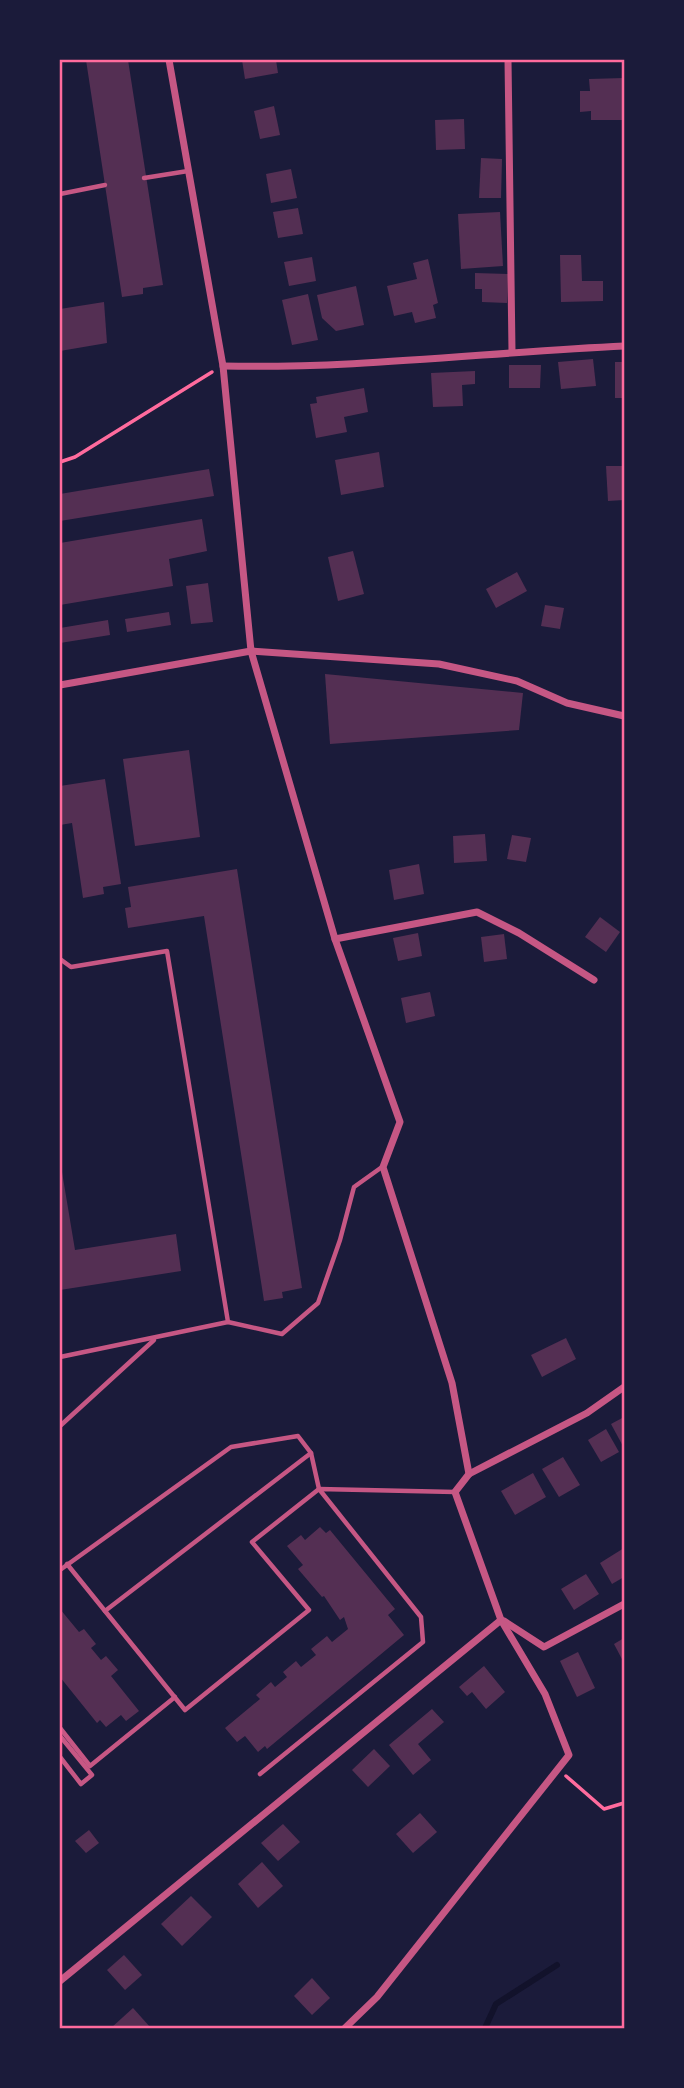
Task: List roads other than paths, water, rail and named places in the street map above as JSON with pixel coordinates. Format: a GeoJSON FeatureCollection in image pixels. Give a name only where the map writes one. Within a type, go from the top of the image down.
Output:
{"type":"FeatureCollection","features":[{"type":"Feature","properties":{"kind":"street"},"geometry":{"type":"LineString","coordinates":[[169,60],[223,366],[251,651],[335,939],[400,1122],[383,1167],[452,1383],[469,1474]]}},
{"type":"Feature","properties":{"kind":"street"},"geometry":{"type":"LineString","coordinates":[[508,60],[512,351]]}},
{"type":"Feature","properties":{"kind":"street"},"geometry":{"type":"LineString","coordinates":[[223,366],[290,368],[512,351],[625,346]]}},
{"type":"Feature","properties":{"kind":"street"},"geometry":{"type":"LineString","coordinates":[[60,685],[251,651],[439,664],[517,681],[567,704],[625,716]]}},
{"type":"Feature","properties":{"kind":"street"},"geometry":{"type":"LineString","coordinates":[[335,939],[477,912],[519,933],[594,980]]}},
{"type":"Feature","properties":{"kind":"street"},"geometry":{"type":"LineString","coordinates":[[345,2028],[377,1997],[569,1755],[545,1694],[501,1620],[455,1492],[469,1474],[587,1413],[625,1387]]}},
{"type":"Feature","properties":{"kind":"street"},"geometry":{"type":"LineString","coordinates":[[501,1620],[544,1647],[625,1604]]}},
{"type":"Feature","properties":{"kind":"street"},"geometry":{"type":"LineString","coordinates":[[60,1981],[501,1620]]}},
{"type":"Feature","properties":{"kind":"lane"},"geometry":{"type":"LineString","coordinates":[[144,178],[188,171]]}},
{"type":"Feature","properties":{"kind":"lane"},"geometry":{"type":"LineString","coordinates":[[60,194],[105,185]]}},
{"type":"Feature","properties":{"kind":"lane"},"geometry":{"type":"LineString","coordinates":[[60,959],[71,967],[167,951],[228,1322]]}},
{"type":"Feature","properties":{"kind":"lane"},"geometry":{"type":"LineString","coordinates":[[60,1357],[155,1340],[228,1322],[282,1334],[318,1303],[340,1240],[354,1187],[383,1167]]}},
{"type":"Feature","properties":{"kind":"lane"},"geometry":{"type":"LineString","coordinates":[[60,1426],[155,1340]]}},
{"type":"Feature","properties":{"kind":"lane"},"geometry":{"type":"LineString","coordinates":[[60,1570],[101,1544],[231,1447],[298,1436],[311,1452],[320,1489],[421,1617],[423,1642],[260,1774]]}},
{"type":"Feature","properties":{"kind":"lane"},"geometry":{"type":"LineString","coordinates":[[105,1611],[311,1452]]}},
{"type":"Feature","properties":{"kind":"lane"},"geometry":{"type":"LineString","coordinates":[[67,1564],[185,1710],[309,1610],[252,1542],[320,1489],[455,1492]]}},
{"type":"Feature","properties":{"kind":"lane"},"geometry":{"type":"LineString","coordinates":[[60,1728],[90,1766],[174,1697]]}},
{"type":"Feature","properties":{"kind":"lane"},"geometry":{"type":"LineString","coordinates":[[60,1736],[92,1775],[81,1784],[60,1758]]}},
{"type":"Feature","properties":{"kind":"waterway"},"geometry":{"type":"LineString","coordinates":[[485,2028],[496,2004],[557,1965]]}}]}
